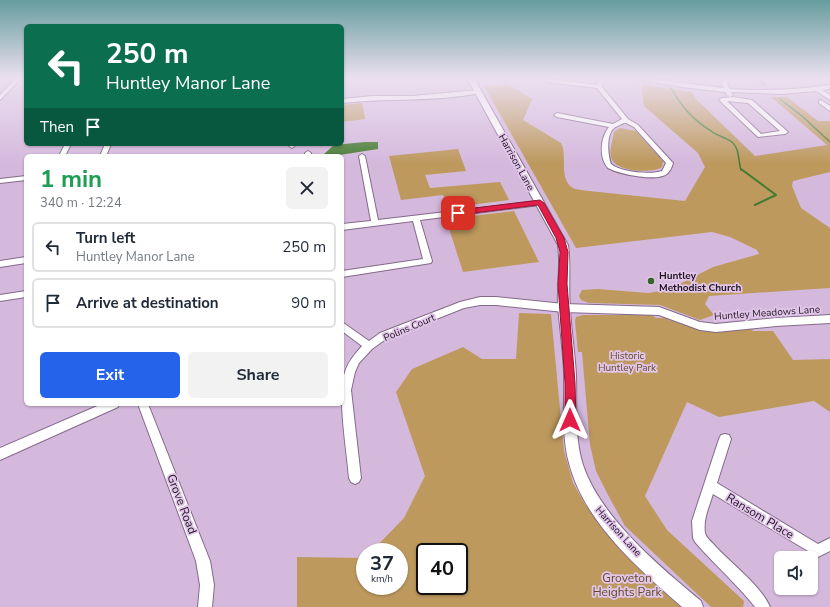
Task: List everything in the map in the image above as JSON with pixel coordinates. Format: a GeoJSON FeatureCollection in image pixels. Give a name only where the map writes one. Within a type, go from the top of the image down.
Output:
{"type":"FeatureCollection","features":[{"type":"Feature","properties":{"kind":"street","name":"Harrison Lane"},"geometry":{"type":"LineString","coordinates":[[486,106],[563,245],[564,266],[562,284],[570,383],[571,440],[576,464],[583,485],[598,508],[623,538],[672,588],[695,607]]}},
{"type":"Feature","properties":{"kind":"street"},"geometry":{"type":"LineString","coordinates":[[614,106],[626,120],[636,126],[670,163],[668,169],[663,173],[648,174],[619,171],[608,166],[606,161],[607,134],[614,126],[626,120]]}},
{"type":"Feature","properties":{"kind":"street"},"geometry":{"type":"LineString","coordinates":[[729,106],[760,136],[785,132],[755,106]]}},
{"type":"Feature","properties":{"kind":"street"},"geometry":{"type":"LineString","coordinates":[[557,115],[614,126]]}},
{"type":"Feature","properties":{"kind":"street"},"geometry":{"type":"LineString","coordinates":[[362,156],[375,223]]}},
{"type":"Feature","properties":{"kind":"street"},"geometry":{"type":"LineString","coordinates":[[0,181],[24,178]]}},
{"type":"Feature","properties":{"kind":"street"},"geometry":{"type":"LineString","coordinates":[[344,227],[540,203]]}},
{"type":"Feature","properties":{"kind":"street"},"geometry":{"type":"LineString","coordinates":[[344,274],[428,261],[416,218]]}},
{"type":"Feature","properties":{"kind":"street"},"geometry":{"type":"LineString","coordinates":[[0,264],[24,260]]}},
{"type":"Feature","properties":{"kind":"street"},"geometry":{"type":"LineString","coordinates":[[0,298],[24,294]]}},
{"type":"Feature","properties":{"kind":"street","name":"Polins Court"},"geometry":{"type":"LineString","coordinates":[[355,478],[346,390],[352,367],[369,346],[383,336],[469,303],[496,301],[564,308]]}},
{"type":"Feature","properties":{"kind":"street","name":"Huntley Meadows Lane"},"geometry":{"type":"LineString","coordinates":[[564,308],[659,311],[700,326],[716,328],[776,322],[830,319]]}},
{"type":"Feature","properties":{"kind":"street"},"geometry":{"type":"LineString","coordinates":[[344,327],[369,346]]}},
{"type":"Feature","properties":{"kind":"street"},"geometry":{"type":"LineString","coordinates":[[0,454],[109,406]]}},
{"type":"Feature","properties":{"kind":"street","name":"Grove Road"},"geometry":{"type":"LineString","coordinates":[[145,406],[203,561],[207,585],[205,607]]}},
{"type":"Feature","properties":{"kind":"street"},"geometry":{"type":"LineString","coordinates":[[725,439],[711,486],[698,521],[699,538],[730,571],[748,586],[763,607]]}},
{"type":"Feature","properties":{"kind":"street","name":"Ransom Place"},"geometry":{"type":"LineString","coordinates":[[711,486],[818,551],[830,544]]}},
{"type":"Feature","properties":{"kind":"green space"},"geometry":{"type":"Polygon","coordinates":[[[344,106],[363,106],[365,119],[344,122],[344,106]]]}},
{"type":"Feature","properties":{"kind":"green space"},"geometry":{"type":"Polygon","coordinates":[[[496,106],[529,106],[523,120],[561,143],[564,154],[564,173],[568,184],[575,189],[685,201],[705,167],[698,153],[644,106],[704,106],[755,156],[827,145],[782,106],[799,106],[818,121],[830,121],[830,172],[793,181],[792,186],[801,208],[830,228],[830,288],[709,296],[705,304],[714,315],[700,320],[660,305],[589,303],[581,300],[579,296],[582,290],[598,289],[648,293],[668,290],[713,267],[759,254],[757,250],[730,237],[712,232],[576,248],[496,106]]]}},
{"type":"Feature","properties":{"kind":"green space"},"geometry":{"type":"Polygon","coordinates":[[[620,128],[636,131],[663,161],[662,167],[642,171],[626,169],[614,162],[610,151],[611,144],[614,132],[620,128]]]}},
{"type":"Feature","properties":{"kind":"green space"},"geometry":{"type":"Polygon","coordinates":[[[458,149],[466,171],[425,175],[430,188],[500,182],[509,200],[447,208],[443,195],[401,200],[389,156],[458,149]]]}},
{"type":"Feature","properties":{"kind":"green space"},"geometry":{"type":"Polygon","coordinates":[[[514,211],[539,262],[463,272],[446,219],[514,211]]]}},
{"type":"Feature","properties":{"kind":"green space","name":"Groveton Heights Park"},"geometry":{"type":"Polygon","coordinates":[[[519,313],[551,314],[564,451],[573,483],[585,504],[626,553],[684,607],[297,607],[297,557],[356,558],[356,595],[408,595],[408,543],[380,543],[404,518],[425,476],[396,392],[412,369],[463,347],[482,359],[516,359],[519,313]]]}},
{"type":"Feature","properties":{"kind":"green space","name":"Historic Huntley Park"},"geometry":{"type":"Polygon","coordinates":[[[583,315],[652,315],[656,318],[669,318],[669,320],[709,332],[752,329],[753,331],[773,331],[793,360],[830,359],[830,412],[814,401],[719,417],[687,402],[645,496],[667,530],[744,601],[743,607],[711,607],[625,526],[608,495],[596,471],[590,445],[582,352],[578,352],[575,321],[576,317],[583,315]]]}},
{"type":"Feature","properties":{"kind":"shaded area"},"geometry":{"type":"Polygon","coordinates":[[[378,142],[378,149],[344,154],[324,154],[333,146],[344,146],[344,144],[378,142]]]}},
{"type":"Feature","properties":{"kind":"waterway"},"geometry":{"type":"LineString","coordinates":[[683,106],[713,133],[733,143],[738,152],[741,170]]}},
{"type":"Feature","properties":{"kind":"waterway"},"geometry":{"type":"LineString","coordinates":[[789,106],[830,142]]}},
{"type":"Feature","properties":{"kind":"waterway"},"geometry":{"type":"LineString","coordinates":[[741,169],[776,195],[755,205]]}},
{"type":"Feature","properties":{"kind":"place","name":"Huntley Methodist Church"},"geometry":{"type":"Point","coordinates":[651,281]}},
{"type":"Feature","properties":{"kind":"route"},"geometry":{"type":"LineString","coordinates":[[458,213],[540,203],[560,238],[564,252],[562,284],[570,383],[570,420]]}}]}
